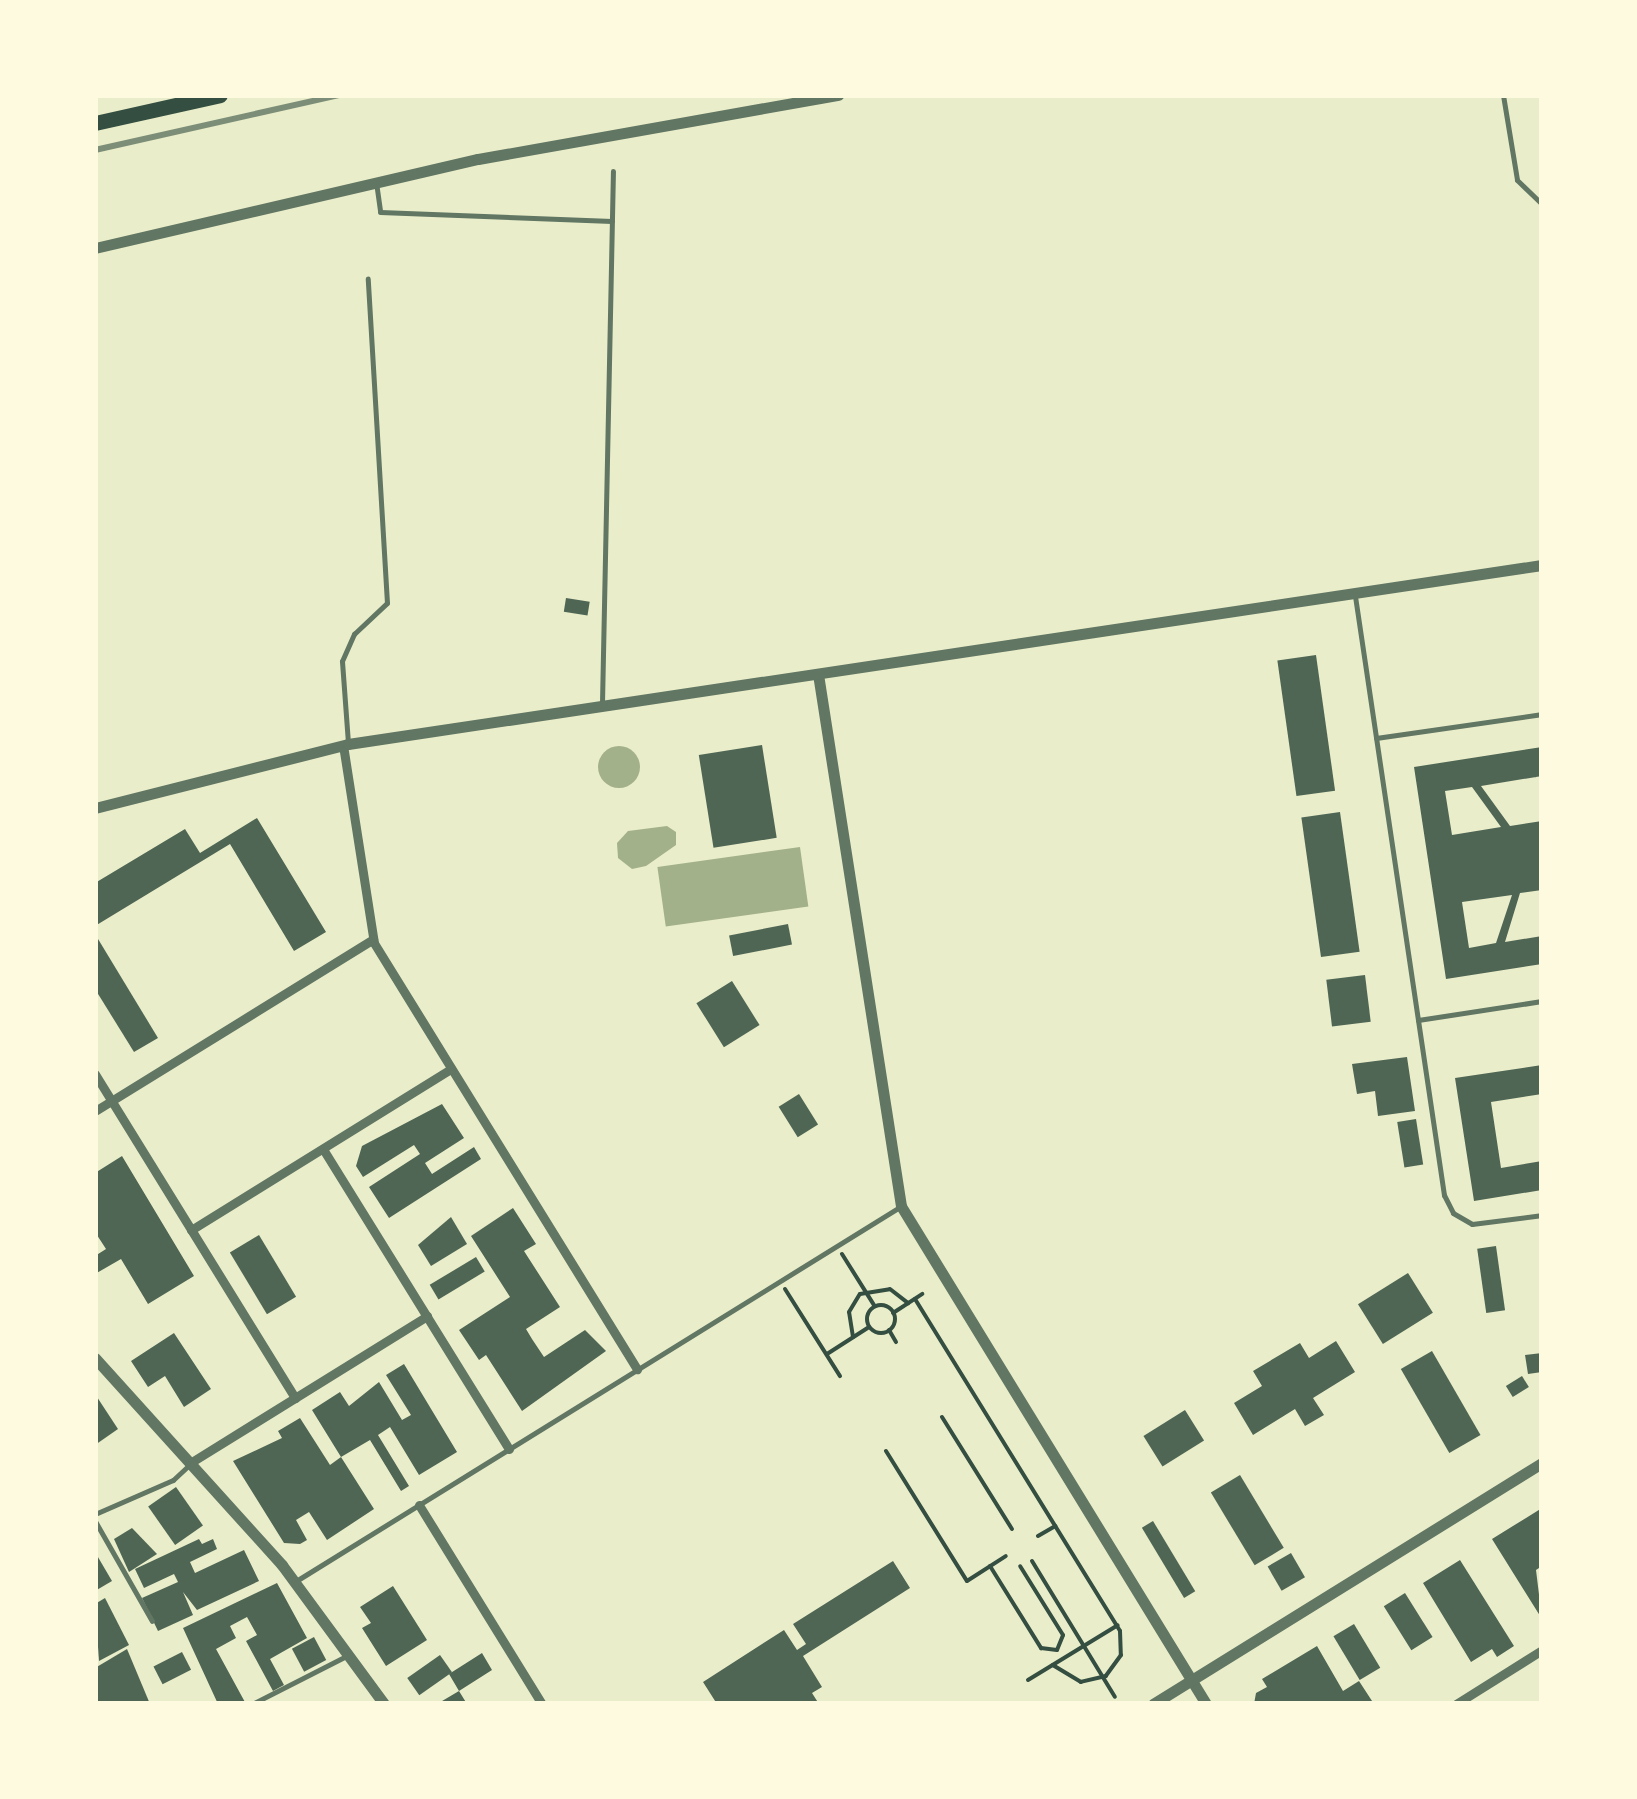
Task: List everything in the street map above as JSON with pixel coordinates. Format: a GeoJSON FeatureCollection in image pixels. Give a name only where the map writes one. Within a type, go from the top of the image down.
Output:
{"type":"FeatureCollection","features":[{"type":"Feature","properties":{"kind":"highway"},"geometry":{"type":"LineString","coordinates":[[95,123],[220,95]]}},
{"type":"Feature","properties":{"kind":"street"},"geometry":{"type":"LineString","coordinates":[[95,248],[376,181],[590,136],[838,95]]}},
{"type":"Feature","properties":{"kind":"street"},"geometry":{"type":"LineString","coordinates":[[95,808],[346,745],[1540,567]]}},
{"type":"Feature","properties":{"kind":"street"},"geometry":{"type":"LineString","coordinates":[[818,674],[901,1206],[1206,1704]]}},
{"type":"Feature","properties":{"kind":"street"},"geometry":{"type":"LineString","coordinates":[[346,745],[373,939],[637,1369]]}},
{"type":"Feature","properties":{"kind":"street"},"geometry":{"type":"LineString","coordinates":[[95,1111],[373,939]]}},
{"type":"Feature","properties":{"kind":"street"},"geometry":{"type":"LineString","coordinates":[[191,1230],[452,1069]]}},
{"type":"Feature","properties":{"kind":"street"},"geometry":{"type":"LineString","coordinates":[[95,1074],[295,1398]]}},
{"type":"Feature","properties":{"kind":"street"},"geometry":{"type":"LineString","coordinates":[[323,1148],[509,1449]]}},
{"type":"Feature","properties":{"kind":"street"},"geometry":{"type":"LineString","coordinates":[[190,1463],[427,1316]]}},
{"type":"Feature","properties":{"kind":"street"},"geometry":{"type":"LineString","coordinates":[[95,1358],[295,1581],[384,1704]]}},
{"type":"Feature","properties":{"kind":"street"},"geometry":{"type":"LineString","coordinates":[[1152,1704],[1542,1463]]}},
{"type":"Feature","properties":{"kind":"street"},"geometry":{"type":"LineString","coordinates":[[418,1505],[542,1704]]}},
{"type":"Feature","properties":{"kind":"street"},"geometry":{"type":"LineString","coordinates":[[1456,1704],[1542,1650]]}},
{"type":"Feature","properties":{"kind":"lane"},"geometry":{"type":"LineString","coordinates":[[1503,95],[1517,180],[1542,204]]}},
{"type":"Feature","properties":{"kind":"lane"},"geometry":{"type":"LineString","coordinates":[[602,706],[613,171]]}},
{"type":"Feature","properties":{"kind":"lane"},"geometry":{"type":"LineString","coordinates":[[376,181],[380,212],[612,221]]}},
{"type":"Feature","properties":{"kind":"lane"},"geometry":{"type":"LineString","coordinates":[[346,745],[342,661],[354,634],[386,603],[368,279]]}},
{"type":"Feature","properties":{"kind":"lane"},"geometry":{"type":"LineString","coordinates":[[1354,593],[1448,1205],[1472,1224],[1542,1215]]}},
{"type":"Feature","properties":{"kind":"lane"},"geometry":{"type":"LineString","coordinates":[[1376,738],[1542,714]]}},
{"type":"Feature","properties":{"kind":"lane"},"geometry":{"type":"LineString","coordinates":[[1418,1020],[1542,1000]]}},
{"type":"Feature","properties":{"kind":"lane"},"geometry":{"type":"LineString","coordinates":[[295,1581],[901,1206]]}},
{"type":"Feature","properties":{"kind":"lane"},"geometry":{"type":"LineString","coordinates":[[152,1621],[95,1518],[173,1480],[190,1463]]}},
{"type":"Feature","properties":{"kind":"lane"},"geometry":{"type":"LineString","coordinates":[[252,1704],[350,1654]]}},
{"type":"Feature","properties":{"kind":"path"},"geometry":{"type":"LineString","coordinates":[[837,1246],[874,1307],[893,1312]]}},
{"type":"Feature","properties":{"kind":"path"},"geometry":{"type":"LineString","coordinates":[[780,1281],[840,1376]]}},
{"type":"Feature","properties":{"kind":"path"},"geometry":{"type":"LineString","coordinates":[[853,1337],[849,1312],[865,1292],[890,1289],[908,1303]]}},
{"type":"Feature","properties":{"kind":"path"},"geometry":{"type":"LineString","coordinates":[[888,1330],[893,1312],[922,1294]]}},
{"type":"Feature","properties":{"kind":"path"},"geometry":{"type":"LineString","coordinates":[[915,1298],[1118,1625],[1121,1656],[1103,1677],[1081,1682],[1053,1665]]}},
{"type":"Feature","properties":{"kind":"path"},"geometry":{"type":"LineString","coordinates":[[869,1327],[874,1307]]}},
{"type":"Feature","properties":{"kind":"path"},"geometry":{"type":"LineString","coordinates":[[826,1354],[869,1327],[888,1330],[896,1342]]}},
{"type":"Feature","properties":{"kind":"path"},"geometry":{"type":"LineString","coordinates":[[942,1417],[1012,1530]]}},
{"type":"Feature","properties":{"kind":"path"},"geometry":{"type":"LineString","coordinates":[[886,1452],[966,1581],[1006,1556]]}},
{"type":"Feature","properties":{"kind":"path"},"geometry":{"type":"LineString","coordinates":[[1038,1536],[1056,1526]]}},
{"type":"Feature","properties":{"kind":"path"},"geometry":{"type":"LineString","coordinates":[[1032,1561],[1116,1697]]}},
{"type":"Feature","properties":{"kind":"path"},"geometry":{"type":"LineString","coordinates":[[990,1566],[1041,1648],[1057,1650],[1062,1635],[1020,1566]]}},
{"type":"Feature","properties":{"kind":"path"},"geometry":{"type":"LineString","coordinates":[[1028,1680],[1118,1625]]}},
{"type":"Feature","properties":{"kind":"shaded area"},"geometry":{"type":"Polygon","coordinates":[[[619,746],[634,752],[640,767],[634,782],[619,788],[604,782],[598,767],[604,752],[619,746]]]}},
{"type":"Feature","properties":{"kind":"shaded area"},"geometry":{"type":"Polygon","coordinates":[[[667,826],[676,832],[676,845],[646,866],[632,869],[618,858],[617,843],[628,831],[667,826]]]}},
{"type":"Feature","properties":{"kind":"shaded area"},"geometry":{"type":"Polygon","coordinates":[[[800,847],[808,906],[666,926],[657,867],[800,847]]]}},
{"type":"Feature","properties":{"kind":"building"},"geometry":{"type":"Polygon","coordinates":[[[566,598],[590,602],[588,616],[564,612],[566,598]]]}},
{"type":"Feature","properties":{"kind":"building"},"geometry":{"type":"Polygon","coordinates":[[[1316,655],[1335,791],[1296,796],[1277,660],[1316,655]]]}},
{"type":"Feature","properties":{"kind":"building"},"geometry":{"type":"Polygon","coordinates":[[[762,745],[777,838],[713,848],[699,755],[762,745]]]}},
{"type":"Feature","properties":{"kind":"building"},"geometry":{"type":"Polygon","coordinates":[[[1542,747],[1542,776],[1481,786],[1510,826],[1542,821],[1542,890],[1520,893],[1505,942],[1542,936],[1542,964],[1446,979],[1414,767],[1542,747]],[[1472,787],[1445,791],[1452,835],[1501,827],[1472,787]],[[1512,895],[1462,902],[1469,948],[1496,943],[1512,895]]]}},
{"type":"Feature","properties":{"kind":"building"},"geometry":{"type":"Polygon","coordinates":[[[1340,812],[1360,952],[1321,957],[1301,817],[1340,812]]]}},
{"type":"Feature","properties":{"kind":"building"},"geometry":{"type":"Polygon","coordinates":[[[257,818],[326,932],[294,951],[230,844],[95,926],[95,883],[185,829],[200,853],[257,818]]]}},
{"type":"Feature","properties":{"kind":"building"},"geometry":{"type":"Polygon","coordinates":[[[788,924],[792,945],[733,956],[729,935],[788,924]]]}},
{"type":"Feature","properties":{"kind":"building"},"geometry":{"type":"Polygon","coordinates":[[[95,934],[158,1038],[134,1052],[95,989],[95,934]]]}},
{"type":"Feature","properties":{"kind":"building"},"geometry":{"type":"Polygon","coordinates":[[[1365,975],[1371,1022],[1332,1026],[1326,980],[1365,975]]]}},
{"type":"Feature","properties":{"kind":"building"},"geometry":{"type":"Polygon","coordinates":[[[732,981],[760,1025],[724,1047],[696,1003],[732,981]]]}},
{"type":"Feature","properties":{"kind":"building"},"geometry":{"type":"Polygon","coordinates":[[[1407,1057],[1415,1111],[1378,1116],[1375,1091],[1357,1094],[1352,1064],[1407,1057]]]}},
{"type":"Feature","properties":{"kind":"building"},"geometry":{"type":"Polygon","coordinates":[[[1542,1065],[1542,1094],[1491,1102],[1501,1168],[1542,1161],[1542,1190],[1474,1201],[1455,1078],[1542,1065]]]}},
{"type":"Feature","properties":{"kind":"building"},"geometry":{"type":"Polygon","coordinates":[[[799,1094],[818,1125],[798,1137],[779,1107],[799,1094]]]}},
{"type":"Feature","properties":{"kind":"building"},"geometry":{"type":"Polygon","coordinates":[[[442,1104],[464,1138],[425,1163],[432,1174],[474,1147],[481,1159],[389,1218],[369,1187],[420,1154],[414,1145],[363,1177],[356,1166],[362,1146],[442,1104]]]}},
{"type":"Feature","properties":{"kind":"building"},"geometry":{"type":"Polygon","coordinates":[[[1416,1119],[1423,1164],[1404,1167],[1397,1122],[1416,1119]]]}},
{"type":"Feature","properties":{"kind":"building"},"geometry":{"type":"Polygon","coordinates":[[[122,1156],[194,1276],[148,1304],[121,1259],[95,1274],[95,1256],[106,1249],[95,1232],[95,1173],[122,1156]]]}},
{"type":"Feature","properties":{"kind":"building"},"geometry":{"type":"Polygon","coordinates":[[[513,1208],[536,1244],[524,1251],[560,1307],[526,1329],[532,1339],[544,1357],[585,1330],[606,1351],[522,1411],[486,1355],[479,1360],[459,1330],[510,1297],[471,1236],[513,1208]]]}},
{"type":"Feature","properties":{"kind":"building"},"geometry":{"type":"Polygon","coordinates":[[[451,1217],[467,1244],[431,1266],[418,1245],[451,1217]]]}},
{"type":"Feature","properties":{"kind":"building"},"geometry":{"type":"Polygon","coordinates":[[[259,1235],[296,1297],[267,1314],[230,1253],[259,1235]]]}},
{"type":"Feature","properties":{"kind":"building"},"geometry":{"type":"Polygon","coordinates":[[[1496,1246],[1505,1310],[1486,1313],[1477,1249],[1496,1246]]]}},
{"type":"Feature","properties":{"kind":"building"},"geometry":{"type":"Polygon","coordinates":[[[476,1257],[485,1272],[438,1299],[430,1285],[476,1257]]]}},
{"type":"Feature","properties":{"kind":"building"},"geometry":{"type":"Polygon","coordinates":[[[1408,1273],[1433,1313],[1383,1344],[1358,1304],[1408,1273]]]}},
{"type":"Feature","properties":{"kind":"building"},"geometry":{"type":"Polygon","coordinates":[[[174,1333],[211,1389],[184,1407],[165,1376],[148,1387],[131,1361],[174,1333]]]}},
{"type":"Feature","properties":{"kind":"building"},"geometry":{"type":"Polygon","coordinates":[[[1336,1341],[1355,1372],[1313,1398],[1324,1415],[1305,1426],[1295,1409],[1253,1435],[1234,1403],[1262,1386],[1253,1371],[1300,1343],[1309,1358],[1336,1341]]]}},
{"type":"Feature","properties":{"kind":"building"},"geometry":{"type":"Polygon","coordinates":[[[1432,1351],[1480,1435],[1449,1453],[1401,1369],[1432,1351]]]}},
{"type":"Feature","properties":{"kind":"building"},"geometry":{"type":"Polygon","coordinates":[[[1542,1353],[1542,1372],[1528,1374],[1525,1355],[1542,1353]]]}},
{"type":"Feature","properties":{"kind":"building"},"geometry":{"type":"Polygon","coordinates":[[[404,1364],[457,1452],[419,1475],[390,1427],[378,1435],[409,1486],[401,1491],[370,1440],[341,1457],[312,1410],[340,1392],[349,1406],[379,1382],[402,1420],[411,1415],[386,1375],[404,1364]]]}},
{"type":"Feature","properties":{"kind":"building"},"geometry":{"type":"Polygon","coordinates":[[[1522,1376],[1529,1387],[1513,1397],[1506,1386],[1522,1376]]]}},
{"type":"Feature","properties":{"kind":"building"},"geometry":{"type":"Polygon","coordinates":[[[95,1394],[118,1429],[95,1445],[95,1394]]]}},
{"type":"Feature","properties":{"kind":"building"},"geometry":{"type":"Polygon","coordinates":[[[1185,1410],[1204,1441],[1163,1466],[1143,1436],[1185,1410]]]}},
{"type":"Feature","properties":{"kind":"building"},"geometry":{"type":"Polygon","coordinates":[[[300,1418],[330,1465],[341,1457],[374,1509],[327,1540],[309,1512],[296,1520],[307,1540],[300,1544],[284,1543],[233,1461],[282,1438],[278,1431],[300,1418]]]}},
{"type":"Feature","properties":{"kind":"building"},"geometry":{"type":"Polygon","coordinates":[[[1240,1475],[1284,1548],[1255,1565],[1211,1493],[1240,1475]]]}},
{"type":"Feature","properties":{"kind":"building"},"geometry":{"type":"Polygon","coordinates":[[[176,1487],[203,1526],[175,1545],[148,1507],[176,1487]]]}},
{"type":"Feature","properties":{"kind":"building"},"geometry":{"type":"Polygon","coordinates":[[[1542,1508],[1542,1566],[1536,1570],[1542,1619],[1492,1539],[1542,1508]]]}},
{"type":"Feature","properties":{"kind":"building"},"geometry":{"type":"Polygon","coordinates":[[[1153,1521],[1195,1591],[1184,1598],[1142,1528],[1153,1521]]]}},
{"type":"Feature","properties":{"kind":"building"},"geometry":{"type":"Polygon","coordinates":[[[132,1528],[157,1554],[129,1572],[114,1539],[132,1528]]]}},
{"type":"Feature","properties":{"kind":"building"},"geometry":{"type":"Polygon","coordinates":[[[199,1539],[202,1544],[213,1539],[217,1549],[190,1562],[195,1573],[244,1550],[259,1581],[197,1610],[183,1592],[193,1615],[158,1631],[142,1598],[178,1582],[174,1574],[144,1588],[135,1569],[199,1539]]]}},
{"type":"Feature","properties":{"kind":"building"},"geometry":{"type":"Polygon","coordinates":[[[95,1552],[112,1581],[95,1591],[95,1552]]]}},
{"type":"Feature","properties":{"kind":"building"},"geometry":{"type":"Polygon","coordinates":[[[1291,1553],[1305,1577],[1282,1591],[1268,1566],[1291,1553]]]}},
{"type":"Feature","properties":{"kind":"building"},"geometry":{"type":"Polygon","coordinates":[[[1460,1560],[1514,1646],[1497,1657],[1492,1649],[1471,1662],[1423,1583],[1460,1560]]]}},
{"type":"Feature","properties":{"kind":"building"},"geometry":{"type":"Polygon","coordinates":[[[893,1561],[910,1588],[803,1656],[822,1687],[812,1693],[819,1704],[717,1704],[703,1682],[784,1630],[797,1650],[806,1644],[793,1624],[893,1561]]]}},
{"type":"Feature","properties":{"kind":"building"},"geometry":{"type":"Polygon","coordinates":[[[277,1583],[307,1638],[270,1659],[284,1685],[273,1691],[246,1641],[257,1635],[247,1617],[230,1626],[236,1638],[216,1649],[246,1704],[218,1704],[183,1628],[277,1583]]]}},
{"type":"Feature","properties":{"kind":"building"},"geometry":{"type":"Polygon","coordinates":[[[393,1586],[427,1640],[386,1666],[362,1628],[371,1623],[360,1607],[393,1586]]]}},
{"type":"Feature","properties":{"kind":"building"},"geometry":{"type":"Polygon","coordinates":[[[1405,1593],[1433,1637],[1411,1650],[1384,1606],[1405,1593]]]}},
{"type":"Feature","properties":{"kind":"building"},"geometry":{"type":"Polygon","coordinates":[[[105,1598],[129,1645],[99,1661],[95,1604],[105,1598]]]}},
{"type":"Feature","properties":{"kind":"building"},"geometry":{"type":"Polygon","coordinates":[[[1354,1624],[1380,1668],[1360,1680],[1333,1636],[1354,1624]]]}},
{"type":"Feature","properties":{"kind":"building"},"geometry":{"type":"Polygon","coordinates":[[[314,1637],[326,1660],[304,1672],[292,1649],[314,1637]]]}},
{"type":"Feature","properties":{"kind":"building"},"geometry":{"type":"Polygon","coordinates":[[[1317,1646],[1343,1691],[1359,1681],[1374,1704],[1254,1704],[1256,1693],[1267,1687],[1262,1679],[1317,1646]]]}},
{"type":"Feature","properties":{"kind":"building"},"geometry":{"type":"Polygon","coordinates":[[[127,1649],[150,1704],[95,1704],[95,1668],[127,1649]]]}},
{"type":"Feature","properties":{"kind":"building"},"geometry":{"type":"Polygon","coordinates":[[[182,1652],[191,1670],[163,1684],[153,1667],[182,1652]]]}},
{"type":"Feature","properties":{"kind":"building"},"geometry":{"type":"Polygon","coordinates":[[[482,1653],[492,1670],[459,1691],[449,1674],[482,1653]]]}},
{"type":"Feature","properties":{"kind":"building"},"geometry":{"type":"Polygon","coordinates":[[[440,1655],[452,1672],[419,1695],[407,1678],[440,1655]]]}},
{"type":"Feature","properties":{"kind":"building"},"geometry":{"type":"Polygon","coordinates":[[[459,1691],[467,1704],[437,1704],[459,1691]]]}},
{"type":"Feature","properties":{"kind":"railway"},"geometry":{"type":"LineString","coordinates":[[95,150],[340,95]]}}]}
